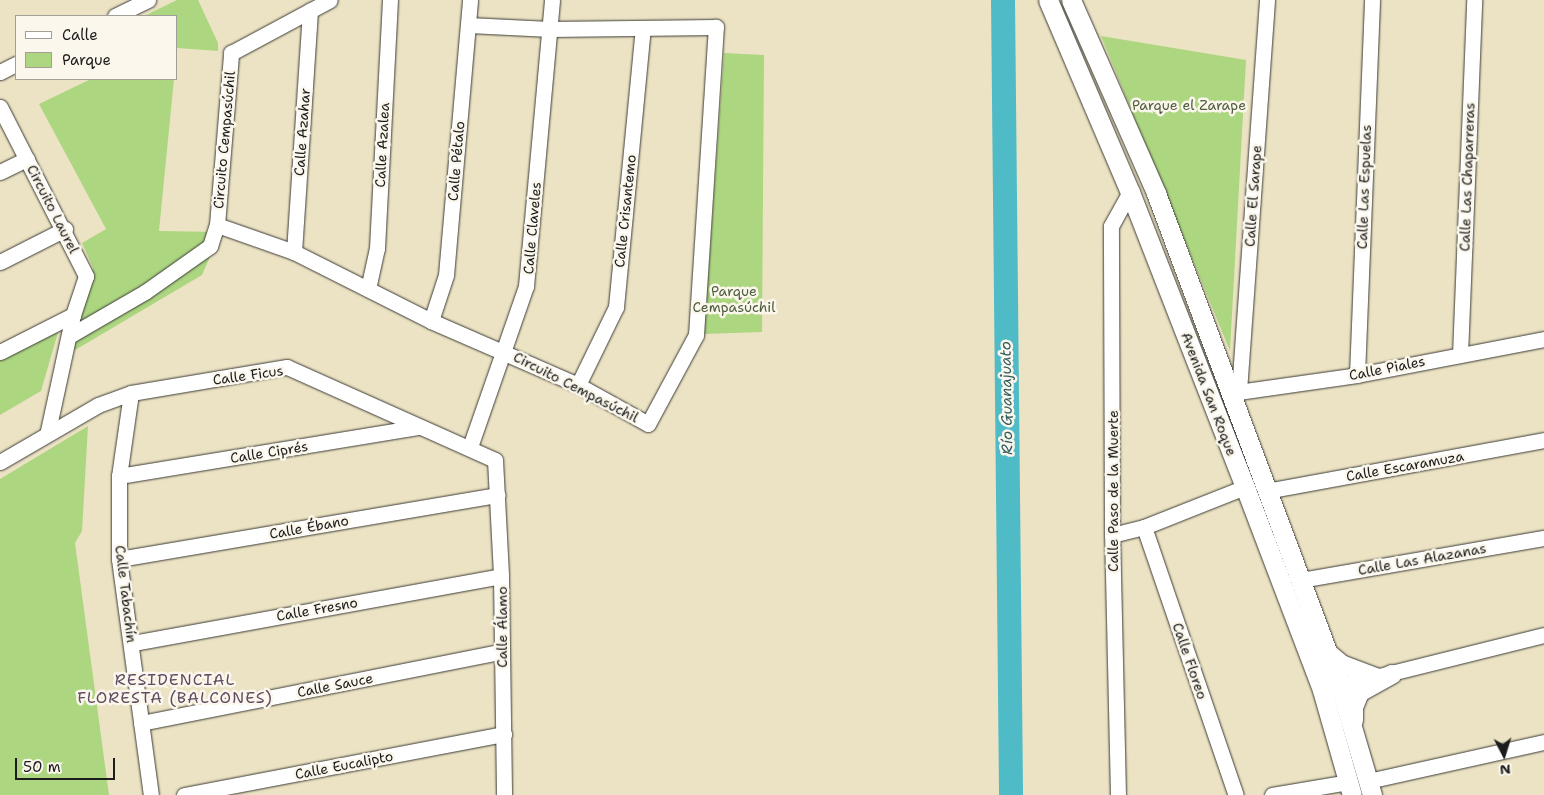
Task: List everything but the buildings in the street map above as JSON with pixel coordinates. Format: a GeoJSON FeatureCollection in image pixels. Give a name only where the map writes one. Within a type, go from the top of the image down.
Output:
{"type":"FeatureCollection","features":[{"type":"Feature","properties":{"kind":"street"},"geometry":{"type":"LineString","coordinates":[[117,15],[148,0]]}},
{"type":"Feature","properties":{"kind":"street","name":"Circuito Cempasúchil"},"geometry":{"type":"LineString","coordinates":[[330,0],[231,53],[217,225],[294,252],[431,320],[505,351],[578,385],[648,424],[696,335],[716,27],[550,29],[468,25]]}},
{"type":"Feature","properties":{"kind":"street","name":"Calle Azalea"},"geometry":{"type":"LineString","coordinates":[[368,289],[377,248],[390,0]]}},
{"type":"Feature","properties":{"kind":"street","name":"Calle Pétalo"},"geometry":{"type":"LineString","coordinates":[[431,320],[446,274],[470,0]]}},
{"type":"Feature","properties":{"kind":"street","name":"Calle Claveles"},"geometry":{"type":"LineString","coordinates":[[470,447],[505,351],[526,286],[552,0]]}},
{"type":"Feature","properties":{"kind":"street","name":"Avenida San Roque"},"geometry":{"type":"LineString","coordinates":[[1048,0],[1130,192],[1245,487],[1331,688],[1354,732],[1370,788]]}},
{"type":"Feature","properties":{"kind":"street","name":"Avenida San Roque"},"geometry":{"type":"LineString","coordinates":[[1071,0],[1156,193],[1235,392],[1266,491],[1328,653],[1331,688],[1350,788]]}},
{"type":"Feature","properties":{"kind":"street","name":"Calle El Sarape"},"geometry":{"type":"LineString","coordinates":[[1235,392],[1267,0]]}},
{"type":"Feature","properties":{"kind":"street","name":"Calle Las Espuelas"},"geometry":{"type":"LineString","coordinates":[[1357,375],[1372,0]]}},
{"type":"Feature","properties":{"kind":"street","name":"Calle Las Chaparreras"},"geometry":{"type":"LineString","coordinates":[[1460,354],[1474,0]]}},
{"type":"Feature","properties":{"kind":"street","name":"Calle Azahar"},"geometry":{"type":"LineString","coordinates":[[294,252],[310,11]]}},
{"type":"Feature","properties":{"kind":"street","name":"Calle Crisantemo"},"geometry":{"type":"LineString","coordinates":[[578,385],[616,307],[643,29]]}},
{"type":"Feature","properties":{"kind":"street"},"geometry":{"type":"LineString","coordinates":[[0,72],[15,64]]}},
{"type":"Feature","properties":{"kind":"street","name":"Circuito Laurel"},"geometry":{"type":"LineString","coordinates":[[0,107],[65,229],[86,276],[73,315],[48,431]]}},
{"type":"Feature","properties":{"kind":"street"},"geometry":{"type":"LineString","coordinates":[[0,172],[27,159]]}},
{"type":"Feature","properties":{"kind":"street","name":"Calle Paso de la Muerte"},"geometry":{"type":"LineString","coordinates":[[1118,795],[1112,535],[1111,226],[1130,192]]}},
{"type":"Feature","properties":{"kind":"street"},"geometry":{"type":"LineString","coordinates":[[68,336],[145,292],[210,246],[217,225]]}},
{"type":"Feature","properties":{"kind":"street"},"geometry":{"type":"LineString","coordinates":[[0,262],[65,229]]}},
{"type":"Feature","properties":{"kind":"street"},"geometry":{"type":"LineString","coordinates":[[0,352],[73,315]]}},
{"type":"Feature","properties":{"kind":"street","name":"Calle Piales"},"geometry":{"type":"LineString","coordinates":[[1235,392],[1357,375],[1544,339]]}},
{"type":"Feature","properties":{"kind":"street","name":"Calle Ficus"},"geometry":{"type":"LineString","coordinates":[[0,462],[48,431],[98,405],[131,393],[287,367],[419,427],[470,447],[495,460]]}},
{"type":"Feature","properties":{"kind":"street","name":"Calle Tabachín"},"geometry":{"type":"LineString","coordinates":[[131,393],[119,476],[119,559],[133,643],[151,795]]}},
{"type":"Feature","properties":{"kind":"street","name":"Calle Ciprés"},"geometry":{"type":"LineString","coordinates":[[119,476],[419,427]]}},
{"type":"Feature","properties":{"kind":"street","name":"Calle Escaramuza"},"geometry":{"type":"LineString","coordinates":[[1266,491],[1544,440]]}},
{"type":"Feature","properties":{"kind":"street","name":"Calle Álamo"},"geometry":{"type":"LineString","coordinates":[[495,460],[502,576],[501,652],[504,795]]}},
{"type":"Feature","properties":{"kind":"street"},"geometry":{"type":"LineString","coordinates":[[1112,535],[1144,527],[1245,487]]}},
{"type":"Feature","properties":{"kind":"street","name":"Calle Ébano"},"geometry":{"type":"LineString","coordinates":[[119,559],[498,495]]}},
{"type":"Feature","properties":{"kind":"street","name":"Calle Floreo"},"geometry":{"type":"LineString","coordinates":[[1144,527],[1236,795]]}},
{"type":"Feature","properties":{"kind":"street","name":"Calle Las Alazanas"},"geometry":{"type":"LineString","coordinates":[[1300,580],[1544,538]]}},
{"type":"Feature","properties":{"kind":"street","name":"Calle Fresno"},"geometry":{"type":"LineString","coordinates":[[133,643],[502,576]]}},
{"type":"Feature","properties":{"kind":"street"},"geometry":{"type":"LineString","coordinates":[[1331,688],[1544,635]]}},
{"type":"Feature","properties":{"kind":"street","name":"Calle Sauce"},"geometry":{"type":"LineString","coordinates":[[141,723],[501,652]]}},
{"type":"Feature","properties":{"kind":"street"},"geometry":{"type":"LineString","coordinates":[[1328,653],[1341,664],[1384,676]]}},
{"type":"Feature","properties":{"kind":"street"},"geometry":{"type":"LineString","coordinates":[[1354,732],[1352,707],[1358,692],[1384,676]]}},
{"type":"Feature","properties":{"kind":"street","name":"Calle Eucalipto"},"geometry":{"type":"LineString","coordinates":[[184,795],[504,734]]}},
{"type":"Feature","properties":{"kind":"street"},"geometry":{"type":"LineString","coordinates":[[1370,788],[1544,742]]}},
{"type":"Feature","properties":{"kind":"street"},"geometry":{"type":"LineString","coordinates":[[1272,795],[1350,788]]}},
{"type":"Feature","properties":{"kind":"green space"},"geometry":{"type":"Polygon","coordinates":[[[177,0],[198,0],[218,43],[218,51],[178,48],[178,15],[146,15],[177,0]]]}},
{"type":"Feature","properties":{"kind":"green space","name":"Parque el Zarape"},"geometry":{"type":"Polygon","coordinates":[[[1101,36],[1246,60],[1230,351],[1101,36]]]}},
{"type":"Feature","properties":{"kind":"green space","name":"Parque Cempasúchil"},"geometry":{"type":"Polygon","coordinates":[[[724,53],[764,55],[762,332],[704,334],[724,53]]]}},
{"type":"Feature","properties":{"kind":"green space"},"geometry":{"type":"Polygon","coordinates":[[[89,80],[174,80],[159,231],[221,232],[202,275],[70,353],[93,268],[82,243],[106,229],[39,104],[89,80]]]}},
{"type":"Feature","properties":{"kind":"green space"},"geometry":{"type":"Polygon","coordinates":[[[59,329],[41,391],[0,415],[0,359],[59,329]]]}},
{"type":"Feature","properties":{"kind":"green space"},"geometry":{"type":"Polygon","coordinates":[[[88,426],[82,531],[75,543],[109,795],[0,795],[0,479],[88,426]]]}},
{"type":"Feature","properties":{"kind":"waterway","name":"Río Guanajuato"},"geometry":{"type":"LineString","coordinates":[[1003,0],[1011,795]]}},
{"type":"Feature","properties":{"kind":"district","name":"RESIDENCIAL FLORESTA (BALCONES)"},"geometry":{"type":"Point","coordinates":[175,689]}}]}
